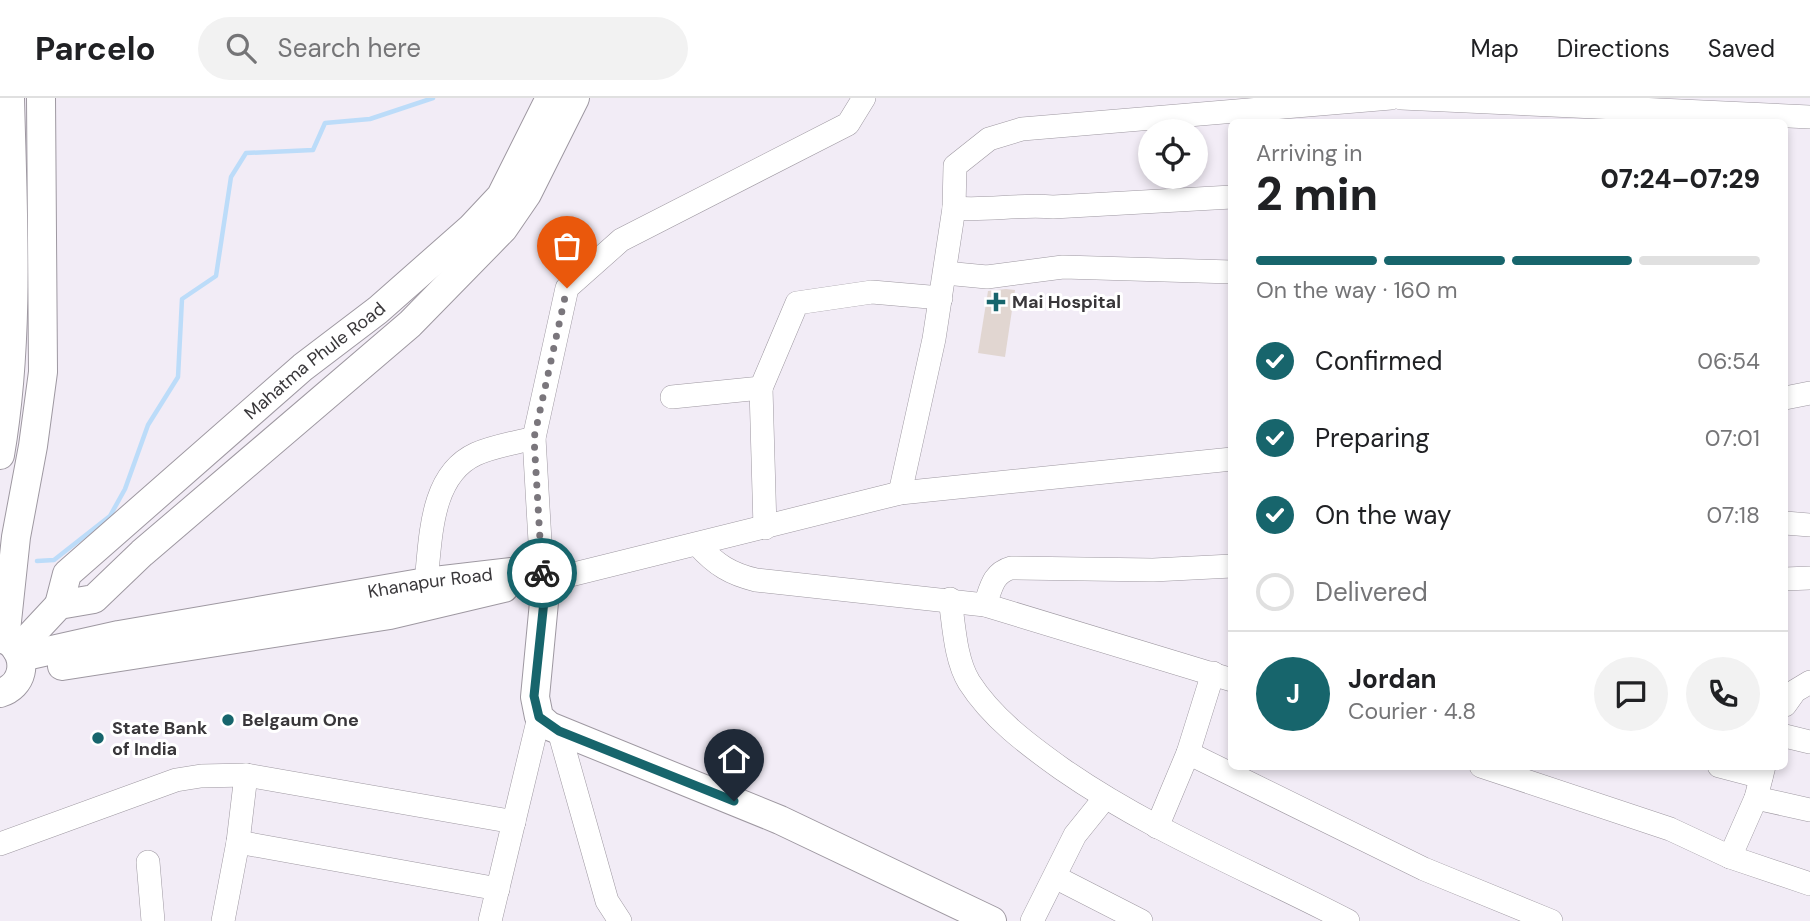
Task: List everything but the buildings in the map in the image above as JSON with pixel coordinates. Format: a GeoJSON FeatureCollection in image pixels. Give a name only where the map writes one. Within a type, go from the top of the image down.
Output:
{"type":"FeatureCollection","features":[{"type":"Feature","properties":{"kind":"main road"},"geometry":{"type":"LineString","coordinates":[[0,455],[11,390],[15,287],[10,98]]}},
{"type":"Feature","properties":{"kind":"main road"},"geometry":{"type":"LineString","coordinates":[[9,668],[16,537],[43,372],[41,98]]}},
{"type":"Feature","properties":{"kind":"main road","name":"Mahatma Phule Road"},"geometry":{"type":"LineString","coordinates":[[551,98],[501,196],[471,228],[378,310],[303,366],[67,574],[60,605],[94,599],[142,553],[410,324],[503,229],[527,194],[575,98]]}},
{"type":"Feature","properties":{"kind":"main road","name":"Khanapur Road"},"geometry":{"type":"LineString","coordinates":[[9,668],[119,635],[426,582],[520,571],[540,578]]}},
{"type":"Feature","properties":{"kind":"main road"},"geometry":{"type":"LineString","coordinates":[[9,668],[390,615],[540,578],[534,696],[549,724],[780,821],[992,921]]}},
{"type":"Feature","properties":{"kind":"main road"},"geometry":{"type":"LineString","coordinates":[[9,668],[60,605]]}},
{"type":"Feature","properties":{"kind":"street"},"geometry":{"type":"LineString","coordinates":[[864,98],[848,124],[621,240],[567,288],[534,438],[540,578],[698,545],[900,493],[1228,459]]}},
{"type":"Feature","properties":{"kind":"street"},"geometry":{"type":"LineString","coordinates":[[900,493],[941,298],[945,251],[954,208],[956,166],[989,139],[1023,129],[1246,104],[1391,98]]}},
{"type":"Feature","properties":{"kind":"street"},"geometry":{"type":"LineString","coordinates":[[1401,98],[1557,102],[1714,118],[1810,117]]}},
{"type":"Feature","properties":{"kind":"street"},"geometry":{"type":"LineString","coordinates":[[954,208],[992,210],[1029,205],[1053,207],[1228,197]]}},
{"type":"Feature","properties":{"kind":"street"},"geometry":{"type":"LineString","coordinates":[[945,273],[987,277],[1063,267],[1228,272]]}},
{"type":"Feature","properties":{"kind":"street"},"geometry":{"type":"LineString","coordinates":[[765,528],[761,388],[797,303],[812,298],[872,292],[941,298]]}},
{"type":"Feature","properties":{"kind":"street"},"geometry":{"type":"LineString","coordinates":[[672,397],[761,388]]}},
{"type":"Feature","properties":{"kind":"street"},"geometry":{"type":"LineString","coordinates":[[1788,397],[1810,393]]}},
{"type":"Feature","properties":{"kind":"street"},"geometry":{"type":"LineString","coordinates":[[426,582],[440,493],[449,475],[476,454],[534,438]]}},
{"type":"Feature","properties":{"kind":"street"},"geometry":{"type":"LineString","coordinates":[[1788,523],[1810,525]]}},
{"type":"Feature","properties":{"kind":"street"},"geometry":{"type":"LineString","coordinates":[[698,545],[713,562],[733,575],[756,580],[950,599],[985,605],[1227,678],[1188,753],[1157,827]]}},
{"type":"Feature","properties":{"kind":"street"},"geometry":{"type":"LineString","coordinates":[[985,605],[994,578],[1001,571],[1011,568],[1153,570],[1228,566]]}},
{"type":"Feature","properties":{"kind":"street"},"geometry":{"type":"LineString","coordinates":[[1788,579],[1810,578]]}},
{"type":"Feature","properties":{"kind":"street"},"geometry":{"type":"LineString","coordinates":[[950,599],[961,662],[967,680],[989,710],[1031,746],[1104,799],[1348,921]]}},
{"type":"Feature","properties":{"kind":"street"},"geometry":{"type":"LineString","coordinates":[[1788,701],[1795,691],[1810,682]]}},
{"type":"Feature","properties":{"kind":"street"},"geometry":{"type":"LineString","coordinates":[[490,921],[514,822],[549,724]]}},
{"type":"Feature","properties":{"kind":"street"},"geometry":{"type":"LineString","coordinates":[[549,724],[607,901],[620,921]]}},
{"type":"Feature","properties":{"kind":"street"},"geometry":{"type":"LineString","coordinates":[[1788,737],[1810,742]]}},
{"type":"Feature","properties":{"kind":"street"},"geometry":{"type":"LineString","coordinates":[[1188,753],[1424,869],[1551,921]]}},
{"type":"Feature","properties":{"kind":"street"},"geometry":{"type":"LineString","coordinates":[[1493,770],[1670,829],[1730,857],[1810,884]]}},
{"type":"Feature","properties":{"kind":"street"},"geometry":{"type":"LineString","coordinates":[[1731,770],[1761,780],[1810,810]]}},
{"type":"Feature","properties":{"kind":"street"},"geometry":{"type":"LineString","coordinates":[[0,844],[176,780],[201,776],[246,775],[514,822]]}},
{"type":"Feature","properties":{"kind":"street"},"geometry":{"type":"LineString","coordinates":[[223,921],[238,842],[246,775]]}},
{"type":"Feature","properties":{"kind":"street"},"geometry":{"type":"LineString","coordinates":[[1730,857],[1761,780]]}},
{"type":"Feature","properties":{"kind":"street"},"geometry":{"type":"LineString","coordinates":[[1032,921],[1075,835],[1104,799]]}},
{"type":"Feature","properties":{"kind":"street"},"geometry":{"type":"LineString","coordinates":[[238,842],[498,889]]}},
{"type":"Feature","properties":{"kind":"street"},"geometry":{"type":"LineString","coordinates":[[148,862],[153,921]]}},
{"type":"Feature","properties":{"kind":"street"},"geometry":{"type":"LineString","coordinates":[[1055,877],[1141,921]]}},
{"type":"Feature","properties":{"kind":"waterway"},"geometry":{"type":"LineString","coordinates":[[37,561],[54,560],[110,516],[125,489],[148,425],[178,377],[182,299],[216,276],[231,177],[246,153],[313,150],[325,123],[370,119],[433,98]]}},
{"type":"Feature","properties":{"kind":"way so far"},"geometry":{"type":"LineString","coordinates":[[542,573],[534,438],[567,288]]}},
{"type":"Feature","properties":{"kind":"place","name":"Mai Hospital"},"geometry":{"type":"Point","coordinates":[996,302]}},
{"type":"Feature","properties":{"kind":"place","name":"Belgaum One"},"geometry":{"type":"Point","coordinates":[228,720]}},
{"type":"Feature","properties":{"kind":"place","name":"State Bank of India"},"geometry":{"type":"Point","coordinates":[98,738]}},
{"type":"Feature","properties":{"kind":"route"},"geometry":{"type":"LineString","coordinates":[[542,573],[546,582],[545,598],[534,696],[539,717],[559,731],[734,801]]}}]}
